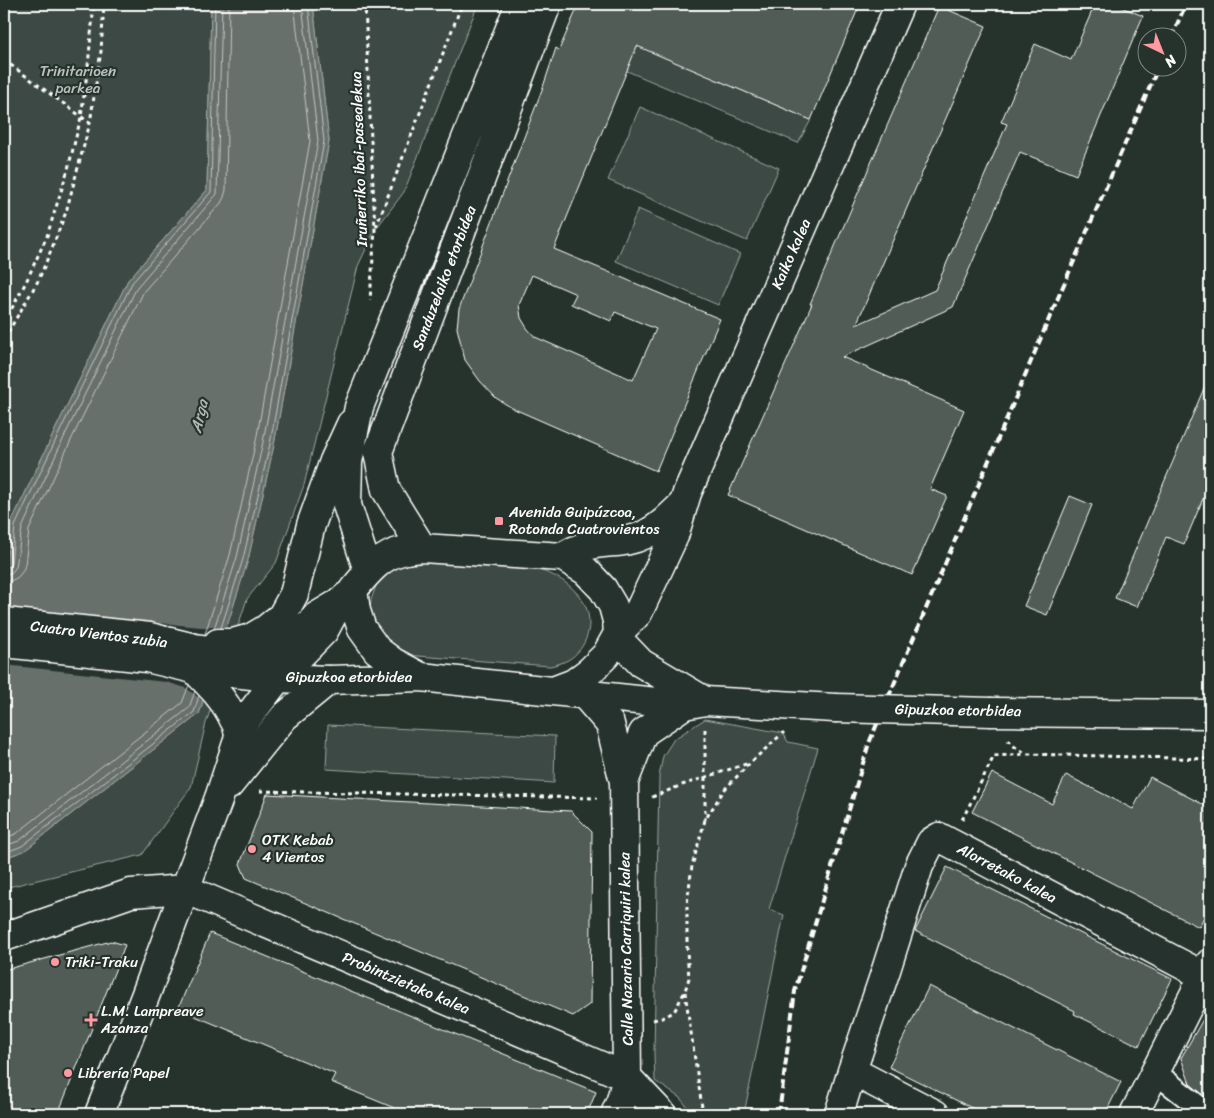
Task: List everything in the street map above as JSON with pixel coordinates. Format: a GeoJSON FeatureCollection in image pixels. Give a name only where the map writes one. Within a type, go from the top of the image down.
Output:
{"type":"FeatureCollection","features":[{"type":"Feature","properties":{"kind":"street","name":"Sanduzelaiko etorbidea"},"geometry":{"type":"LineString","coordinates":[[266,629],[282,616],[294,594],[311,525],[334,461],[359,407],[517,11],[518,4]]}},
{"type":"Feature","properties":{"kind":"street","name":"Sanduzelaiko etorbidea"},"geometry":{"type":"LineString","coordinates":[[422,548],[386,490],[378,452],[547,4]]}},
{"type":"Feature","properties":{"kind":"street","name":"Kaiko kalea"},"geometry":{"type":"LineString","coordinates":[[552,691],[574,683],[590,671],[606,654],[617,635],[638,613],[674,536],[683,504],[695,474],[900,4]]}},
{"type":"Feature","properties":{"kind":"street","name":"Sanduzelaiko etorbidea"},"geometry":{"type":"LineString","coordinates":[[359,407],[348,462],[346,505],[356,611],[362,629],[377,650],[393,662],[421,677]]}},
{"type":"Feature","properties":{"kind":"street","name":"Kaiko kalea"},"geometry":{"type":"LineString","coordinates":[[563,556],[584,547],[623,542],[643,536],[662,524],[683,504]]}},
{"type":"Feature","properties":{"kind":"street"},"geometry":{"type":"LineString","coordinates":[[354,588],[384,558],[401,551],[422,548],[563,556],[586,571],[603,589],[613,606],[617,621],[617,635]]}},
{"type":"Feature","properties":{"kind":"street","name":"Gipuzkoa etorbidea"},"geometry":{"type":"LineString","coordinates":[[262,670],[324,630],[354,588]]}},
{"type":"Feature","properties":{"kind":"street","name":"Cuatro Vientos zubia"},"geometry":{"type":"LineString","coordinates":[[4,622],[150,637],[194,659]]}},
{"type":"Feature","properties":{"kind":"street","name":"Cuatro Vientos zubia"},"geometry":{"type":"LineString","coordinates":[[194,659],[210,642],[233,643],[251,638],[266,629]]}},
{"type":"Feature","properties":{"kind":"street","name":"Gipuzkoa etorbidea"},"geometry":{"type":"LineString","coordinates":[[617,635],[641,663],[694,703]]}},
{"type":"Feature","properties":{"kind":"street","name":"Cuatro Vientos zubia"},"geometry":{"type":"LineString","coordinates":[[4,643],[147,658],[194,659],[262,670]]}},
{"type":"Feature","properties":{"kind":"street"},"geometry":{"type":"LineString","coordinates":[[194,659],[209,684],[226,706],[234,720],[239,735]]}},
{"type":"Feature","properties":{"kind":"street"},"geometry":{"type":"LineString","coordinates":[[98,1114],[146,994],[219,798],[262,670]]}},
{"type":"Feature","properties":{"kind":"street","name":"Gipuzkoa etorbidea"},"geometry":{"type":"LineString","coordinates":[[262,670],[329,680],[421,677],[552,691],[694,703],[835,708],[996,723],[1210,714]]}},
{"type":"Feature","properties":{"kind":"street"},"geometry":{"type":"LineString","coordinates":[[219,798],[284,717],[329,680]]}},
{"type":"Feature","properties":{"kind":"street","name":"Calle Nazario Carriquiri kalea"},"geometry":{"type":"LineString","coordinates":[[584,694],[610,724],[624,782],[623,1101]]}},
{"type":"Feature","properties":{"kind":"street","name":"Calle Nazario Carriquiri kalea"},"geometry":{"type":"LineString","coordinates":[[624,782],[644,733],[694,703]]}},
{"type":"Feature","properties":{"kind":"street","name":"Alorretako kalea"},"geometry":{"type":"LineString","coordinates":[[852,1071],[919,866],[932,842],[939,838],[1207,969]]}},
{"type":"Feature","properties":{"kind":"street"},"geometry":{"type":"LineString","coordinates":[[4,937],[131,893],[185,889]]}},
{"type":"Feature","properties":{"kind":"street","name":"Probintzietako kalea"},"geometry":{"type":"LineString","coordinates":[[185,889],[623,1101]]}},
{"type":"Feature","properties":{"kind":"street"},"geometry":{"type":"LineString","coordinates":[[1134,1114],[1207,969]]}},
{"type":"Feature","properties":{"kind":"street"},"geometry":{"type":"LineString","coordinates":[[839,1114],[852,1071],[935,1114]]}},
{"type":"Feature","properties":{"kind":"street"},"geometry":{"type":"LineString","coordinates":[[1156,1073],[1208,1114]]}},
{"type":"Feature","properties":{"kind":"street"},"geometry":{"type":"LineString","coordinates":[[623,1101],[662,1114]]}},
{"type":"Feature","properties":{"kind":"path"},"geometry":{"type":"LineString","coordinates":[[4,324],[47,236],[68,169],[81,116],[94,4]]}},
{"type":"Feature","properties":{"kind":"path"},"geometry":{"type":"LineString","coordinates":[[4,339],[38,281],[66,212],[90,123],[101,51],[104,4]]}},
{"type":"Feature","properties":{"kind":"path","name":"Iruñerriko ibai-pasealekua"},"geometry":{"type":"LineString","coordinates":[[364,4],[375,230],[370,305]]}},
{"type":"Feature","properties":{"kind":"path"},"geometry":{"type":"LineString","coordinates":[[375,230],[462,4]]}},
{"type":"Feature","properties":{"kind":"path"},"geometry":{"type":"LineString","coordinates":[[4,60],[90,123]]}},
{"type":"Feature","properties":{"kind":"path","name":"Gipuzkoa etorbidea"},"geometry":{"type":"LineString","coordinates":[[996,723],[1015,747],[1027,754]]}},
{"type":"Feature","properties":{"kind":"path"},"geometry":{"type":"LineString","coordinates":[[647,1020],[662,1018],[674,1012],[685,992],[689,978],[687,904],[692,866],[705,820],[705,729]]}},
{"type":"Feature","properties":{"kind":"path"},"geometry":{"type":"LineString","coordinates":[[705,820],[724,790],[750,763],[788,729]]}},
{"type":"Feature","properties":{"kind":"path"},"geometry":{"type":"LineString","coordinates":[[951,843],[994,756],[1027,754],[1210,759]]}},
{"type":"Feature","properties":{"kind":"path"},"geometry":{"type":"LineString","coordinates":[[651,797],[750,763]]}},
{"type":"Feature","properties":{"kind":"path"},"geometry":{"type":"LineString","coordinates":[[255,791],[597,798]]}},
{"type":"Feature","properties":{"kind":"path"},"geometry":{"type":"LineString","coordinates":[[685,992],[703,1114]]}},
{"type":"Feature","properties":{"kind":"green space","name":"Trinitarioen parkea"},"geometry":{"type":"Polygon","coordinates":[[[4,4],[211,4],[207,190],[128,280],[10,525],[4,584],[4,4]]]}},
{"type":"Feature","properties":{"kind":"green space"},"geometry":{"type":"Polygon","coordinates":[[[313,4],[478,4],[404,192],[375,230],[358,266],[304,485],[276,563],[247,599],[206,723],[191,787],[142,855],[4,888],[4,858],[24,851],[199,714],[248,560],[274,445],[329,141],[313,4]]]}},
{"type":"Feature","properties":{"kind":"green space"},"geometry":{"type":"Polygon","coordinates":[[[573,18],[811,120],[798,143],[563,44],[573,18]]]}},
{"type":"Feature","properties":{"kind":"green space"},"geometry":{"type":"Polygon","coordinates":[[[640,107],[779,168],[747,241],[608,180],[640,107]]]}},
{"type":"Feature","properties":{"kind":"green space"},"geometry":{"type":"Polygon","coordinates":[[[638,209],[740,254],[718,305],[616,261],[638,209]]]}},
{"type":"Feature","properties":{"kind":"green space"},"geometry":{"type":"Polygon","coordinates":[[[419,562],[531,568],[554,576],[568,584],[584,603],[589,619],[589,627],[584,642],[575,655],[568,660],[550,666],[404,654],[377,633],[370,612],[371,600],[376,586],[392,568],[419,562]]]}},
{"type":"Feature","properties":{"kind":"green space"},"geometry":{"type":"Polygon","coordinates":[[[705,719],[783,733],[788,742],[818,748],[769,909],[784,915],[744,1114],[693,1114],[680,1098],[655,1081],[659,777],[663,756],[674,739],[705,719]]]}},
{"type":"Feature","properties":{"kind":"green space"},"geometry":{"type":"Polygon","coordinates":[[[328,725],[555,736],[554,783],[326,769],[328,725]]]}},
{"type":"Feature","properties":{"kind":"water","name":"Arga"},"geometry":{"type":"Polygon","coordinates":[[[211,4],[313,4],[329,141],[274,445],[248,560],[199,714],[24,851],[4,858],[4,584],[10,525],[128,280],[207,190],[211,4]]]}},
{"type":"Feature","properties":{"kind":"pier"},"geometry":{"type":"Polygon","coordinates":[[[4,608],[201,627],[225,627],[230,625],[205,705],[203,701],[186,688],[166,682],[4,665],[4,608]]]}},
{"type":"Feature","properties":{"kind":"building"},"geometry":{"type":"Polygon","coordinates":[[[579,4],[860,4],[811,120],[637,46],[554,249],[720,319],[656,471],[512,408],[496,398],[480,381],[465,360],[457,328],[459,309],[556,48],[559,50],[579,4]],[[532,275],[519,305],[521,318],[535,337],[633,380],[656,329],[615,312],[611,321],[571,304],[576,294],[532,275]]]}},
{"type":"Feature","properties":{"kind":"building"},"geometry":{"type":"Polygon","coordinates":[[[1095,4],[1114,4],[1143,16],[1138,28],[1136,28],[1136,33],[1076,175],[1020,152],[953,307],[842,357],[964,410],[930,489],[947,496],[912,575],[728,495],[939,6],[986,26],[856,325],[935,290],[1007,124],[1001,122],[1035,44],[1071,60],[1095,4]]]}},
{"type":"Feature","properties":{"kind":"building"},"geometry":{"type":"Polygon","coordinates":[[[1210,374],[1210,482],[1184,544],[1166,537],[1137,607],[1115,598],[1210,374]]]}},
{"type":"Feature","properties":{"kind":"building"},"geometry":{"type":"Polygon","coordinates":[[[1070,496],[1092,505],[1047,615],[1024,606],[1070,496]]]}},
{"type":"Feature","properties":{"kind":"building"},"geometry":{"type":"Polygon","coordinates":[[[992,773],[1052,804],[1066,775],[1133,809],[1150,777],[1210,808],[1210,904],[1199,927],[972,812],[992,773]]]}},
{"type":"Feature","properties":{"kind":"building"},"geometry":{"type":"Polygon","coordinates":[[[267,794],[571,811],[592,832],[590,1004],[573,1016],[246,878],[240,864],[267,794]]]}},
{"type":"Feature","properties":{"kind":"building"},"geometry":{"type":"Polygon","coordinates":[[[947,867],[1172,979],[1139,1046],[1074,1014],[1075,1011],[915,931],[947,867]]]}},
{"type":"Feature","properties":{"kind":"building"},"geometry":{"type":"Polygon","coordinates":[[[210,933],[596,1092],[587,1114],[409,1114],[331,1082],[335,1074],[178,1009],[210,933]]]}},
{"type":"Feature","properties":{"kind":"building"},"geometry":{"type":"Polygon","coordinates":[[[111,941],[125,945],[58,1114],[4,1114],[4,970],[111,941]]]}},
{"type":"Feature","properties":{"kind":"building"},"geometry":{"type":"Polygon","coordinates":[[[929,986],[1121,1082],[1105,1114],[984,1114],[889,1067],[929,986]]]}},
{"type":"Feature","properties":{"kind":"building"},"geometry":{"type":"Polygon","coordinates":[[[1210,1007],[1210,1100],[1190,1084],[1181,1058],[1210,1007]]]}},
{"type":"Feature","properties":{"kind":"railway"},"geometry":{"type":"LineString","coordinates":[[1175,28],[1186,4]]}},
{"type":"Feature","properties":{"kind":"railway"},"geometry":{"type":"LineString","coordinates":[[779,1114],[795,991],[869,743],[1154,78]]}},
{"type":"Feature","properties":{"kind":"place","name":"Avenida Guipúzcoa, Rotonda Cuatrovientos"},"geometry":{"type":"Point","coordinates":[499,521]}},
{"type":"Feature","properties":{"kind":"place","name":"OTK Kebab 4 Vientos"},"geometry":{"type":"Point","coordinates":[252,849]}},
{"type":"Feature","properties":{"kind":"place","name":"Triki-Traku"},"geometry":{"type":"Point","coordinates":[55,962]}},
{"type":"Feature","properties":{"kind":"place","name":"L.M. Lampreave Azanza"},"geometry":{"type":"Point","coordinates":[91,1020]}},
{"type":"Feature","properties":{"kind":"place","name":"Librería Papel"},"geometry":{"type":"Point","coordinates":[68,1073]}}]}
